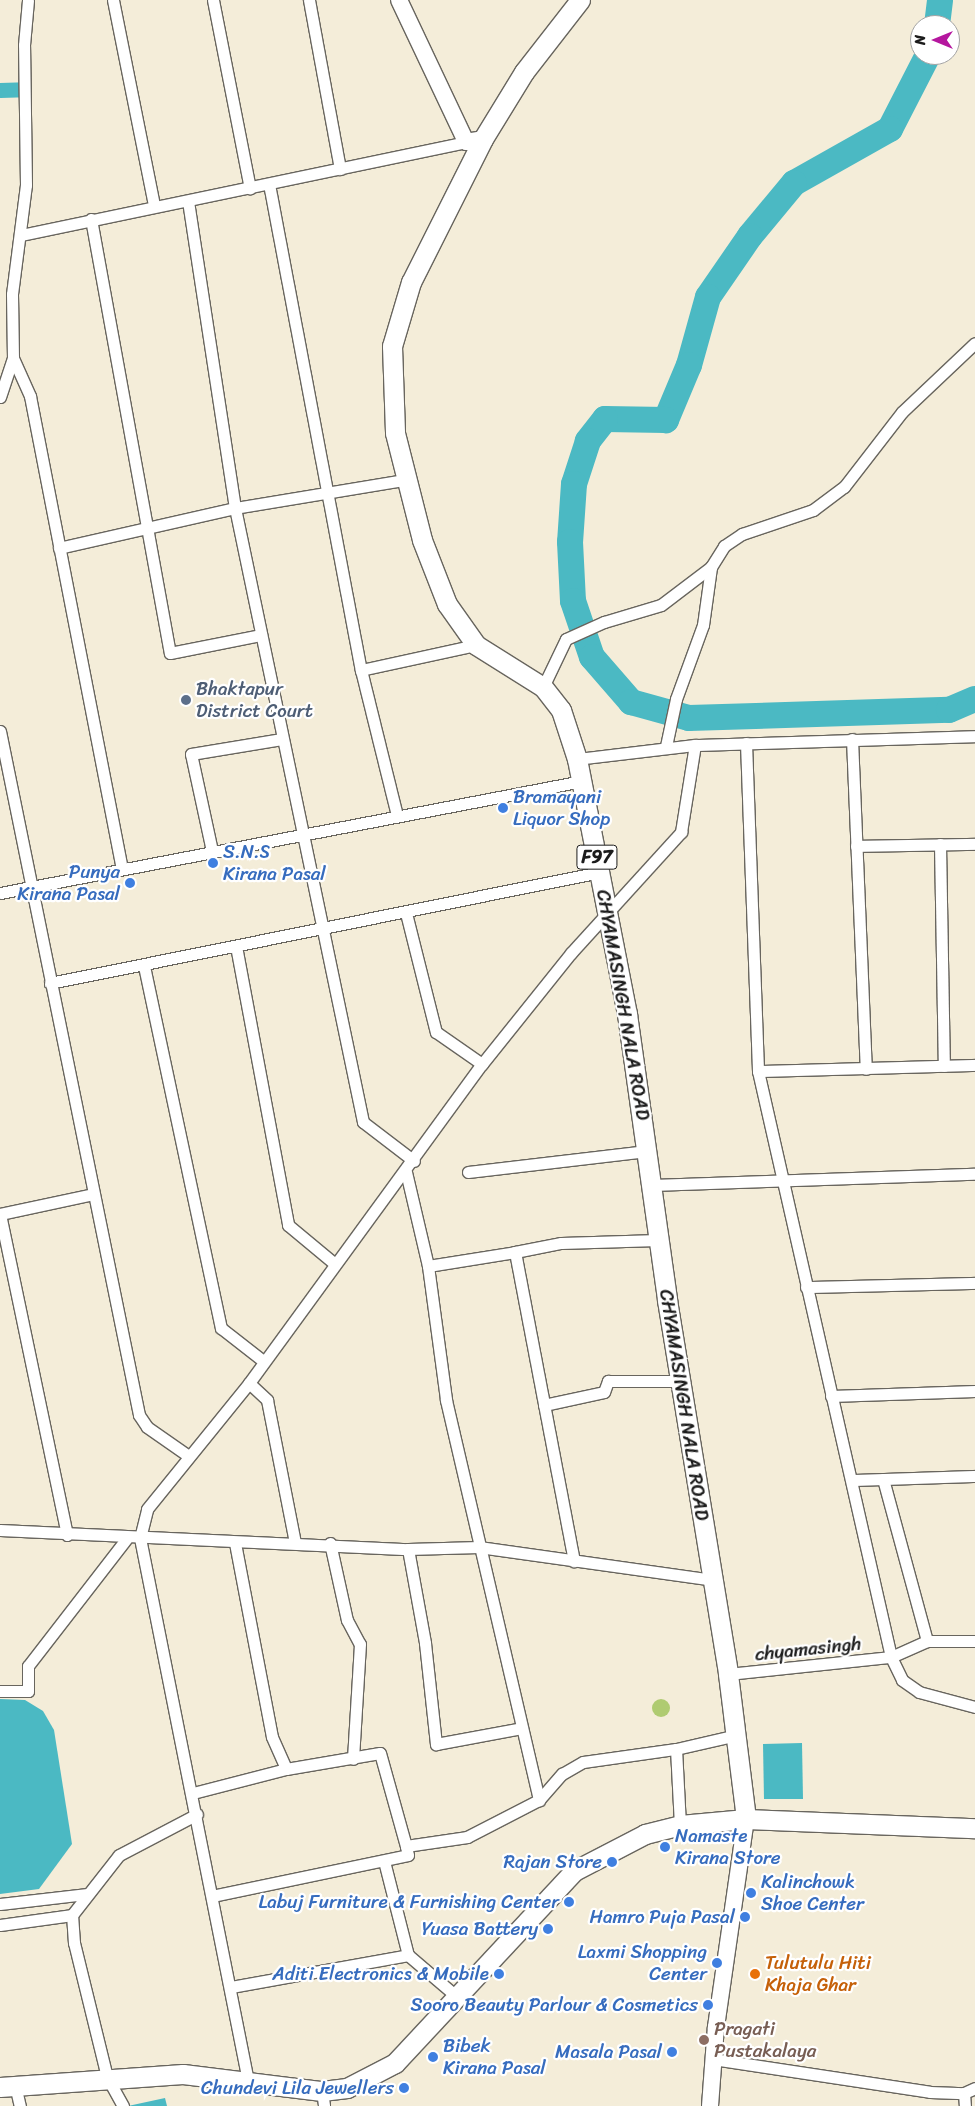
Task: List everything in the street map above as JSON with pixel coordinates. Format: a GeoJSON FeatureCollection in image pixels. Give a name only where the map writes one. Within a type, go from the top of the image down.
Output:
{"type":"FeatureCollection","features":[{"type":"Feature","properties":{"kind":"main road"},"geometry":{"type":"LineString","coordinates":[[399,0],[475,140]]}},
{"type":"Feature","properties":{"kind":"main road","name":"CHYAMASINGH NALA ROAD"},"geometry":{"type":"LineString","coordinates":[[580,0],[524,72],[475,140],[396,318],[390,386],[404,480],[447,604],[476,645],[543,688],[561,710],[577,759],[609,912],[647,1151],[658,1240],[680,1381],[728,1674],[746,1819]]}},
{"type":"Feature","properties":{"kind":"main road"},"geometry":{"type":"LineString","coordinates":[[710,2106],[713,2059],[746,1819]]}},
{"type":"Feature","properties":{"kind":"main road"},"geometry":{"type":"LineString","coordinates":[[8,2086],[107,2077],[183,2074],[248,2082],[323,2099],[382,2073],[574,1871],[615,1846],[680,1825],[746,1819],[975,1828]]}},
{"type":"Feature","properties":{"kind":"street"},"geometry":{"type":"LineString","coordinates":[[0,397],[13,358],[12,294],[26,185],[24,45],[28,0]]}},
{"type":"Feature","properties":{"kind":"street"},"geometry":{"type":"LineString","coordinates":[[113,0],[154,206]]}},
{"type":"Feature","properties":{"kind":"street"},"geometry":{"type":"LineString","coordinates":[[213,0],[250,188]]}},
{"type":"Feature","properties":{"kind":"street"},"geometry":{"type":"LineString","coordinates":[[309,0],[340,169]]}},
{"type":"Feature","properties":{"kind":"street"},"geometry":{"type":"LineString","coordinates":[[21,234],[154,206],[188,201],[475,140]]}},
{"type":"Feature","properties":{"kind":"street"},"geometry":{"type":"LineString","coordinates":[[268,184],[330,491],[361,670],[396,816]]}},
{"type":"Feature","properties":{"kind":"street"},"geometry":{"type":"LineString","coordinates":[[188,201],[234,508],[363,1122],[414,1161]]}},
{"type":"Feature","properties":{"kind":"street"},"geometry":{"type":"LineString","coordinates":[[91,219],[150,525],[170,653],[260,635]]}},
{"type":"Feature","properties":{"kind":"street"},"geometry":{"type":"LineString","coordinates":[[666,746],[676,699],[703,625],[711,568],[724,546],[742,534],[813,510],[844,487],[902,412],[975,343]]}},
{"type":"Feature","properties":{"kind":"street"},"geometry":{"type":"LineString","coordinates":[[13,358],[30,396],[122,869]]}},
{"type":"Feature","properties":{"kind":"street"},"geometry":{"type":"LineString","coordinates":[[59,548],[150,525],[234,508],[404,480]]}},
{"type":"Feature","properties":{"kind":"street"},"geometry":{"type":"LineString","coordinates":[[543,688],[566,639],[604,622],[660,605],[711,568]]}},
{"type":"Feature","properties":{"kind":"street"},"geometry":{"type":"LineString","coordinates":[[361,670],[476,645]]}},
{"type":"Feature","properties":{"kind":"street"},"geometry":{"type":"LineString","coordinates":[[0,731],[34,886],[50,983],[139,1415],[148,1427],[186,1455]]}},
{"type":"Feature","properties":{"kind":"street"},"geometry":{"type":"LineString","coordinates":[[577,759],[666,746],[695,744],[975,736]]}},
{"type":"Feature","properties":{"kind":"street"},"geometry":{"type":"LineString","coordinates":[[212,851],[191,754],[282,739]]}},
{"type":"Feature","properties":{"kind":"street"},"geometry":{"type":"LineString","coordinates":[[852,739],[866,1069]]}},
{"type":"Feature","properties":{"kind":"street"},"geometry":{"type":"LineString","coordinates":[[746,743],[758,1071],[891,1657],[902,1680],[919,1692],[975,1707]]}},
{"type":"Feature","properties":{"kind":"street"},"geometry":{"type":"LineString","coordinates":[[248,2082],[193,1793],[140,1538],[147,1509],[186,1455],[249,1382],[262,1360],[406,1172],[482,1064],[609,912],[681,832],[695,744]]}},
{"type":"Feature","properties":{"kind":"street"},"geometry":{"type":"LineString","coordinates":[[0,893],[582,781]]}},
{"type":"Feature","properties":{"kind":"street"},"geometry":{"type":"LineString","coordinates":[[940,844],[944,1066]]}},
{"type":"Feature","properties":{"kind":"street"},"geometry":{"type":"LineString","coordinates":[[856,846],[975,844]]}},
{"type":"Feature","properties":{"kind":"street"},"geometry":{"type":"LineString","coordinates":[[50,983],[144,966],[600,872]]}},
{"type":"Feature","properties":{"kind":"street"},"geometry":{"type":"LineString","coordinates":[[406,913],[436,1032],[482,1064]]}},
{"type":"Feature","properties":{"kind":"street"},"geometry":{"type":"LineString","coordinates":[[236,946],[288,1225],[335,1264]]}},
{"type":"Feature","properties":{"kind":"street"},"geometry":{"type":"LineString","coordinates":[[144,966],[221,1328],[262,1360]]}},
{"type":"Feature","properties":{"kind":"street"},"geometry":{"type":"LineString","coordinates":[[758,1071],[975,1065]]}},
{"type":"Feature","properties":{"kind":"street"},"geometry":{"type":"LineString","coordinates":[[468,1172],[647,1151]]}},
{"type":"Feature","properties":{"kind":"street"},"geometry":{"type":"LineString","coordinates":[[406,1172],[428,1266],[446,1400],[539,1800]]}},
{"type":"Feature","properties":{"kind":"street"},"geometry":{"type":"LineString","coordinates":[[652,1185],[975,1174]]}},
{"type":"Feature","properties":{"kind":"street"},"geometry":{"type":"LineString","coordinates":[[67,1535],[0,1214],[93,1194]]}},
{"type":"Feature","properties":{"kind":"street"},"geometry":{"type":"LineString","coordinates":[[428,1266],[561,1243],[658,1240]]}},
{"type":"Feature","properties":{"kind":"street"},"geometry":{"type":"LineString","coordinates":[[515,1252],[574,1561]]}},
{"type":"Feature","properties":{"kind":"street"},"geometry":{"type":"LineString","coordinates":[[806,1287],[975,1283]]}},
{"type":"Feature","properties":{"kind":"street"},"geometry":{"type":"LineString","coordinates":[[544,1405],[604,1392],[608,1381],[680,1381]]}},
{"type":"Feature","properties":{"kind":"street"},"geometry":{"type":"LineString","coordinates":[[249,1382],[267,1400],[295,1543]]}},
{"type":"Feature","properties":{"kind":"street"},"geometry":{"type":"LineString","coordinates":[[831,1396],[975,1391]]}},
{"type":"Feature","properties":{"kind":"street"},"geometry":{"type":"LineString","coordinates":[[852,1480],[975,1476]]}},
{"type":"Feature","properties":{"kind":"street"},"geometry":{"type":"LineString","coordinates":[[883,1479],[928,1641],[975,1641]]}},
{"type":"Feature","properties":{"kind":"street"},"geometry":{"type":"LineString","coordinates":[[0,1530],[235,1543],[330,1543],[408,1549],[479,1547],[713,1580]]}},
{"type":"Feature","properties":{"kind":"street"},"geometry":{"type":"LineString","coordinates":[[0,1691],[28,1690],[28,1666],[127,1538]]}},
{"type":"Feature","properties":{"kind":"street"},"geometry":{"type":"LineString","coordinates":[[235,1543],[272,1737],[286,1769]]}},
{"type":"Feature","properties":{"kind":"street"},"geometry":{"type":"LineString","coordinates":[[330,1543],[347,1620],[360,1644],[353,1759]]}},
{"type":"Feature","properties":{"kind":"street"},"geometry":{"type":"LineString","coordinates":[[408,1549],[426,1643],[436,1744],[522,1728]]}},
{"type":"Feature","properties":{"kind":"street","name":"chyamasingh"},"geometry":{"type":"LineString","coordinates":[[728,1674],[891,1657],[928,1641]]}},
{"type":"Feature","properties":{"kind":"street"},"geometry":{"type":"LineString","coordinates":[[406,1846],[467,1837],[539,1800],[562,1774],[583,1762],[676,1749],[737,1735]]}},
{"type":"Feature","properties":{"kind":"street"},"geometry":{"type":"LineString","coordinates":[[676,1749],[680,1825]]}},
{"type":"Feature","properties":{"kind":"street"},"geometry":{"type":"LineString","coordinates":[[193,1793],[286,1769],[380,1753],[408,1855],[212,1896]]}},
{"type":"Feature","properties":{"kind":"street"},"geometry":{"type":"LineString","coordinates":[[123,2106],[107,2077],[74,1943],[72,1915],[118,1854],[197,1814]]}},
{"type":"Feature","properties":{"kind":"street"},"geometry":{"type":"LineString","coordinates":[[384,1861],[408,1956],[456,1996]]}},
{"type":"Feature","properties":{"kind":"street"},"geometry":{"type":"LineString","coordinates":[[0,1904],[87,1894]]}},
{"type":"Feature","properties":{"kind":"street"},"geometry":{"type":"LineString","coordinates":[[0,1925],[72,1915]]}},
{"type":"Feature","properties":{"kind":"street"},"geometry":{"type":"LineString","coordinates":[[231,1987],[408,1956]]}},
{"type":"Feature","properties":{"kind":"street"},"geometry":{"type":"LineString","coordinates":[[713,2059],[964,2093],[975,2088]]}},
{"type":"Feature","properties":{"kind":"street"},"geometry":{"type":"LineString","coordinates":[[8,2086],[20,2106]]}},
{"type":"Feature","properties":{"kind":"street"},"geometry":{"type":"LineString","coordinates":[[964,2093],[965,2106]]}},
{"type":"Feature","properties":{"kind":"green space"},"geometry":{"type":"Polygon","coordinates":[[[661,1699],[667,1702],[670,1708],[667,1714],[661,1717],[655,1714],[652,1708],[655,1702],[661,1699]]]}},
{"type":"Feature","properties":{"kind":"water"},"geometry":{"type":"Polygon","coordinates":[[[0,1699],[25,1700],[43,1711],[54,1730],[72,1844],[39,1889],[0,1894],[0,1699]]]}},
{"type":"Feature","properties":{"kind":"water"},"geometry":{"type":"Polygon","coordinates":[[[802,1743],[803,1799],[764,1799],[763,1744],[802,1743]]]}},
{"type":"Feature","properties":{"kind":"water"},"geometry":{"type":"Polygon","coordinates":[[[165,2098],[167,2106],[128,2106],[165,2098]]]}},
{"type":"Feature","properties":{"kind":"waterway"},"geometry":{"type":"LineString","coordinates":[[938,15],[940,0]]}},
{"type":"Feature","properties":{"kind":"waterway"},"geometry":{"type":"LineString","coordinates":[[923,65],[890,129],[794,183],[750,236],[708,297],[689,365],[666,420],[605,419],[588,441],[574,484],[570,542],[573,601],[592,657],[631,702],[689,718],[949,710],[975,699]]}},
{"type":"Feature","properties":{"kind":"waterway"},"geometry":{"type":"LineString","coordinates":[[0,90],[24,89]]}},
{"type":"Feature","properties":{"kind":"place","name":"Bhaktapur District Court"},"geometry":{"type":"Point","coordinates":[186,700]}},
{"type":"Feature","properties":{"kind":"place","name":"Bramayani Liquor Shop"},"geometry":{"type":"Point","coordinates":[503,808]}},
{"type":"Feature","properties":{"kind":"place","name":"S.N.S Kirana Pasal"},"geometry":{"type":"Point","coordinates":[213,863]}},
{"type":"Feature","properties":{"kind":"place","name":"Punya Kirana Pasal"},"geometry":{"type":"Point","coordinates":[130,883]}},
{"type":"Feature","properties":{"kind":"place","name":"Namaste Kirana Store"},"geometry":{"type":"Point","coordinates":[665,1847]}},
{"type":"Feature","properties":{"kind":"place","name":"Rajan Store"},"geometry":{"type":"Point","coordinates":[612,1862]}},
{"type":"Feature","properties":{"kind":"place","name":"Kalinchowk Shoe Center"},"geometry":{"type":"Point","coordinates":[751,1893]}},
{"type":"Feature","properties":{"kind":"place","name":"Labuj Furniture & Furnishing Center"},"geometry":{"type":"Point","coordinates":[569,1902]}},
{"type":"Feature","properties":{"kind":"place","name":"Hamro Puja Pasal"},"geometry":{"type":"Point","coordinates":[745,1917]}},
{"type":"Feature","properties":{"kind":"place","name":"Yuasa Battery"},"geometry":{"type":"Point","coordinates":[548,1929]}},
{"type":"Feature","properties":{"kind":"place","name":"Laxmi Shopping Center"},"geometry":{"type":"Point","coordinates":[717,1963]}},
{"type":"Feature","properties":{"kind":"place","name":"Aditi Electronics & Mobile"},"geometry":{"type":"Point","coordinates":[499,1974]}},
{"type":"Feature","properties":{"kind":"place","name":"Tulutulu Hiti Khaja Ghar"},"geometry":{"type":"Point","coordinates":[755,1974]}},
{"type":"Feature","properties":{"kind":"place","name":"Sooro Beauty Parlour & Cosmetics"},"geometry":{"type":"Point","coordinates":[708,2005]}},
{"type":"Feature","properties":{"kind":"place","name":"Pragati Pustakalaya"},"geometry":{"type":"Point","coordinates":[704,2040]}},
{"type":"Feature","properties":{"kind":"place","name":"Masala Pasal"},"geometry":{"type":"Point","coordinates":[672,2052]}},
{"type":"Feature","properties":{"kind":"place","name":"Bibek Kirana Pasal"},"geometry":{"type":"Point","coordinates":[433,2057]}},
{"type":"Feature","properties":{"kind":"place","name":"Chundevi Lila Jewellers"},"geometry":{"type":"Point","coordinates":[404,2088]}}]}
